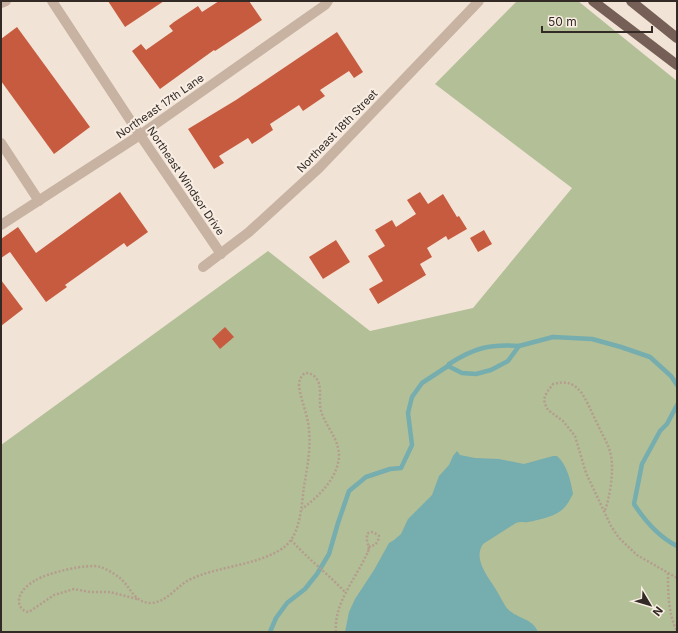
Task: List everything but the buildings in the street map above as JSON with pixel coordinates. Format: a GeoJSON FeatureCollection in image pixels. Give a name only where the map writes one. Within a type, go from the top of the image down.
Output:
{"type":"FeatureCollection","features":[{"type":"Feature","properties":{"kind":"main road"},"geometry":{"type":"LineString","coordinates":[[593,1],[677,65]]}},
{"type":"Feature","properties":{"kind":"main road"},"geometry":{"type":"LineString","coordinates":[[631,1],[677,38]]}},
{"type":"Feature","properties":{"kind":"street"},"geometry":{"type":"LineString","coordinates":[[1,3],[6,1]]}},
{"type":"Feature","properties":{"kind":"street","name":"Northeast Windsor Drive"},"geometry":{"type":"LineString","coordinates":[[52,1],[140,135],[221,254]]}},
{"type":"Feature","properties":{"kind":"street","name":"Northeast 17th Lane"},"geometry":{"type":"LineString","coordinates":[[1,225],[140,135],[325,5],[328,1]]}},
{"type":"Feature","properties":{"kind":"street","name":"Northeast 18th Street"},"geometry":{"type":"LineString","coordinates":[[203,267],[249,232],[319,168],[479,1]]}},
{"type":"Feature","properties":{"kind":"street"},"geometry":{"type":"LineString","coordinates":[[1,143],[39,201]]}},
{"type":"Feature","properties":{"kind":"path"},"geometry":{"type":"LineString","coordinates":[[137,599],[122,579],[101,567],[90,565],[36,579],[22,592],[19,599],[19,605],[25,612],[29,612],[54,595],[74,589],[90,592],[110,592],[150,603],[166,597],[191,579],[216,570],[228,568],[266,556],[281,549],[291,540],[302,509],[310,442],[306,414],[299,384],[300,379],[305,373],[310,373],[316,378],[319,384],[320,410],[333,432],[338,446],[338,458],[333,476],[324,490],[302,509]]}},
{"type":"Feature","properties":{"kind":"path"},"geometry":{"type":"LineString","coordinates":[[605,510],[610,491],[612,467],[608,444],[581,392],[575,385],[568,382],[553,384],[544,399],[545,404],[548,410],[563,421],[575,436],[586,473],[605,510],[611,526],[619,538],[637,555],[659,566],[677,578]]}},
{"type":"Feature","properties":{"kind":"path"},"geometry":{"type":"LineString","coordinates":[[336,632],[337,618],[345,592],[368,552],[370,546],[375,545],[378,540],[379,536],[375,533],[371,532],[367,534],[367,543],[369,546],[368,552]]}},
{"type":"Feature","properties":{"kind":"path"},"geometry":{"type":"LineString","coordinates":[[291,540],[345,592]]}},
{"type":"Feature","properties":{"kind":"path"},"geometry":{"type":"LineString","coordinates":[[668,573],[671,614],[677,631]]}},
{"type":"Feature","properties":{"kind":"green space"},"geometry":{"type":"Polygon","coordinates":[[[517,1],[578,1],[677,81],[677,632],[1,632],[1,445],[268,251],[370,331],[473,308],[572,188],[435,84],[517,1]]]}},
{"type":"Feature","properties":{"kind":"water"},"geometry":{"type":"Polygon","coordinates":[[[457,451],[460,455],[475,458],[499,459],[524,464],[557,456],[566,468],[573,494],[561,511],[537,520],[516,523],[483,544],[480,550],[480,561],[482,567],[506,607],[514,614],[532,623],[538,632],[345,632],[349,612],[355,599],[389,543],[401,534],[408,519],[432,495],[439,476],[449,465],[457,451]]]}},
{"type":"Feature","properties":{"kind":"waterway"},"geometry":{"type":"LineString","coordinates":[[270,632],[276,618],[287,603],[305,589],[317,574],[329,554],[349,491],[366,477],[390,469],[401,468],[412,445],[408,413],[412,397],[422,383],[448,366],[462,373],[476,374],[491,370],[508,361],[519,346],[553,337],[592,339],[650,357],[671,376],[677,385]]}},
{"type":"Feature","properties":{"kind":"waterway"},"geometry":{"type":"LineString","coordinates":[[449,364],[466,354],[482,348],[519,346]]}},
{"type":"Feature","properties":{"kind":"waterway"},"geometry":{"type":"LineString","coordinates":[[677,405],[667,424],[660,431],[642,464],[634,504],[653,528],[664,538],[677,546]]}}]}
